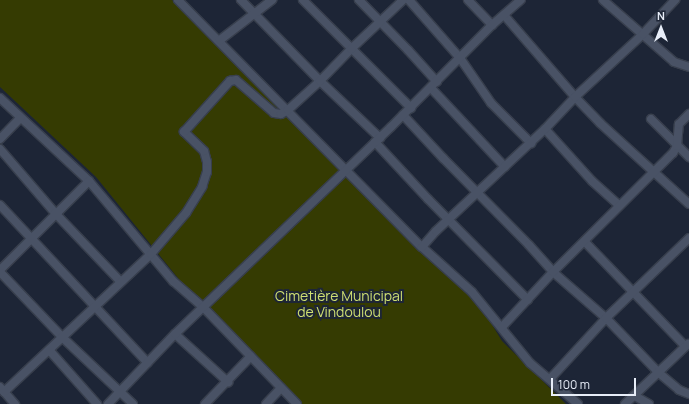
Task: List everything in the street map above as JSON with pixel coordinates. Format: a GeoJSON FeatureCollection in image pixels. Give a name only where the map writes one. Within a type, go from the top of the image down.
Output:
{"type":"FeatureCollection","features":[{"type":"Feature","properties":{"kind":"street"},"geometry":{"type":"LineString","coordinates":[[178,0],[220,40],[422,247],[472,292],[530,363],[578,404]]}},
{"type":"Feature","properties":{"kind":"street"},"geometry":{"type":"LineString","coordinates":[[241,0],[378,140],[448,220],[528,300]]}},
{"type":"Feature","properties":{"kind":"street"},"geometry":{"type":"LineString","coordinates":[[220,40],[272,0]]}},
{"type":"Feature","properties":{"kind":"street"},"geometry":{"type":"LineString","coordinates":[[303,0],[410,108]]}},
{"type":"Feature","properties":{"kind":"street"},"geometry":{"type":"LineString","coordinates":[[359,0],[408,50],[434,85],[505,167]]}},
{"type":"Feature","properties":{"kind":"street"},"geometry":{"type":"LineString","coordinates":[[15,404],[2,390],[50,351],[95,306],[151,254],[186,212],[202,187],[207,172],[207,162],[204,151],[184,132],[230,81],[236,80],[274,113],[281,114],[288,110],[320,81],[352,48],[403,0]]}},
{"type":"Feature","properties":{"kind":"street"},"geometry":{"type":"LineString","coordinates":[[409,0],[460,58],[491,103],[530,143]]}},
{"type":"Feature","properties":{"kind":"street"},"geometry":{"type":"LineString","coordinates":[[468,0],[492,25]]}},
{"type":"Feature","properties":{"kind":"street"},"geometry":{"type":"LineString","coordinates":[[108,404],[175,334],[378,140],[492,25],[520,0]]}},
{"type":"Feature","properties":{"kind":"street"},"geometry":{"type":"LineString","coordinates":[[603,0],[674,62],[689,67]]}},
{"type":"Feature","properties":{"kind":"street"},"geometry":{"type":"LineString","coordinates":[[422,247],[448,220],[545,129],[575,97],[643,34],[675,0]]}},
{"type":"Feature","properties":{"kind":"street"},"geometry":{"type":"LineString","coordinates":[[504,15],[575,97],[654,173],[689,204]]}},
{"type":"Feature","properties":{"kind":"street"},"geometry":{"type":"LineString","coordinates":[[0,98],[89,181],[173,281],[203,308],[297,404]]}},
{"type":"Feature","properties":{"kind":"street"},"geometry":{"type":"LineString","coordinates":[[502,327],[553,272],[585,242],[673,153],[677,146],[679,124],[689,114]]}},
{"type":"Feature","properties":{"kind":"street"},"geometry":{"type":"LineString","coordinates":[[403,115],[443,158],[479,192],[553,272],[567,282],[606,318],[659,373],[679,390],[689,394]]}},
{"type":"Feature","properties":{"kind":"street"},"geometry":{"type":"LineString","coordinates":[[0,139],[20,118]]}},
{"type":"Feature","properties":{"kind":"street"},"geometry":{"type":"LineString","coordinates":[[651,119],[689,157]]}},
{"type":"Feature","properties":{"kind":"street"},"geometry":{"type":"LineString","coordinates":[[545,129],[592,181],[619,206]]}},
{"type":"Feature","properties":{"kind":"street"},"geometry":{"type":"LineString","coordinates":[[0,149],[55,213],[121,282]]}},
{"type":"Feature","properties":{"kind":"street"},"geometry":{"type":"LineString","coordinates":[[89,181],[55,213],[32,239],[0,271],[63,338],[133,404]]}},
{"type":"Feature","properties":{"kind":"street"},"geometry":{"type":"LineString","coordinates":[[0,205],[148,363]]}},
{"type":"Feature","properties":{"kind":"street"},"geometry":{"type":"LineString","coordinates":[[550,379],[606,318],[689,238]]}},
{"type":"Feature","properties":{"kind":"street"},"geometry":{"type":"LineString","coordinates":[[585,242],[687,345],[625,404]]}},
{"type":"Feature","properties":{"kind":"street"},"geometry":{"type":"LineString","coordinates":[[175,334],[228,382]]}},
{"type":"Feature","properties":{"kind":"street"},"geometry":{"type":"LineString","coordinates":[[50,351],[97,404]]}},
{"type":"Feature","properties":{"kind":"street"},"geometry":{"type":"LineString","coordinates":[[205,404],[228,382],[251,356]]}},
{"type":"Feature","properties":{"kind":"street"},"geometry":{"type":"LineString","coordinates":[[266,404],[281,388]]}},
{"type":"Feature","properties":{"kind":"street"},"geometry":{"type":"LineString","coordinates":[[635,396],[648,404]]}},
{"type":"Feature","properties":{"kind":"green space","name":"Cimetière Municipal de Vindoulou"},"geometry":{"type":"Polygon","coordinates":[[[0,0],[172,0],[288,110],[346,177],[445,266],[491,323],[502,341],[566,404],[297,404],[199,304],[96,177],[0,87],[0,0]]]}}]}
